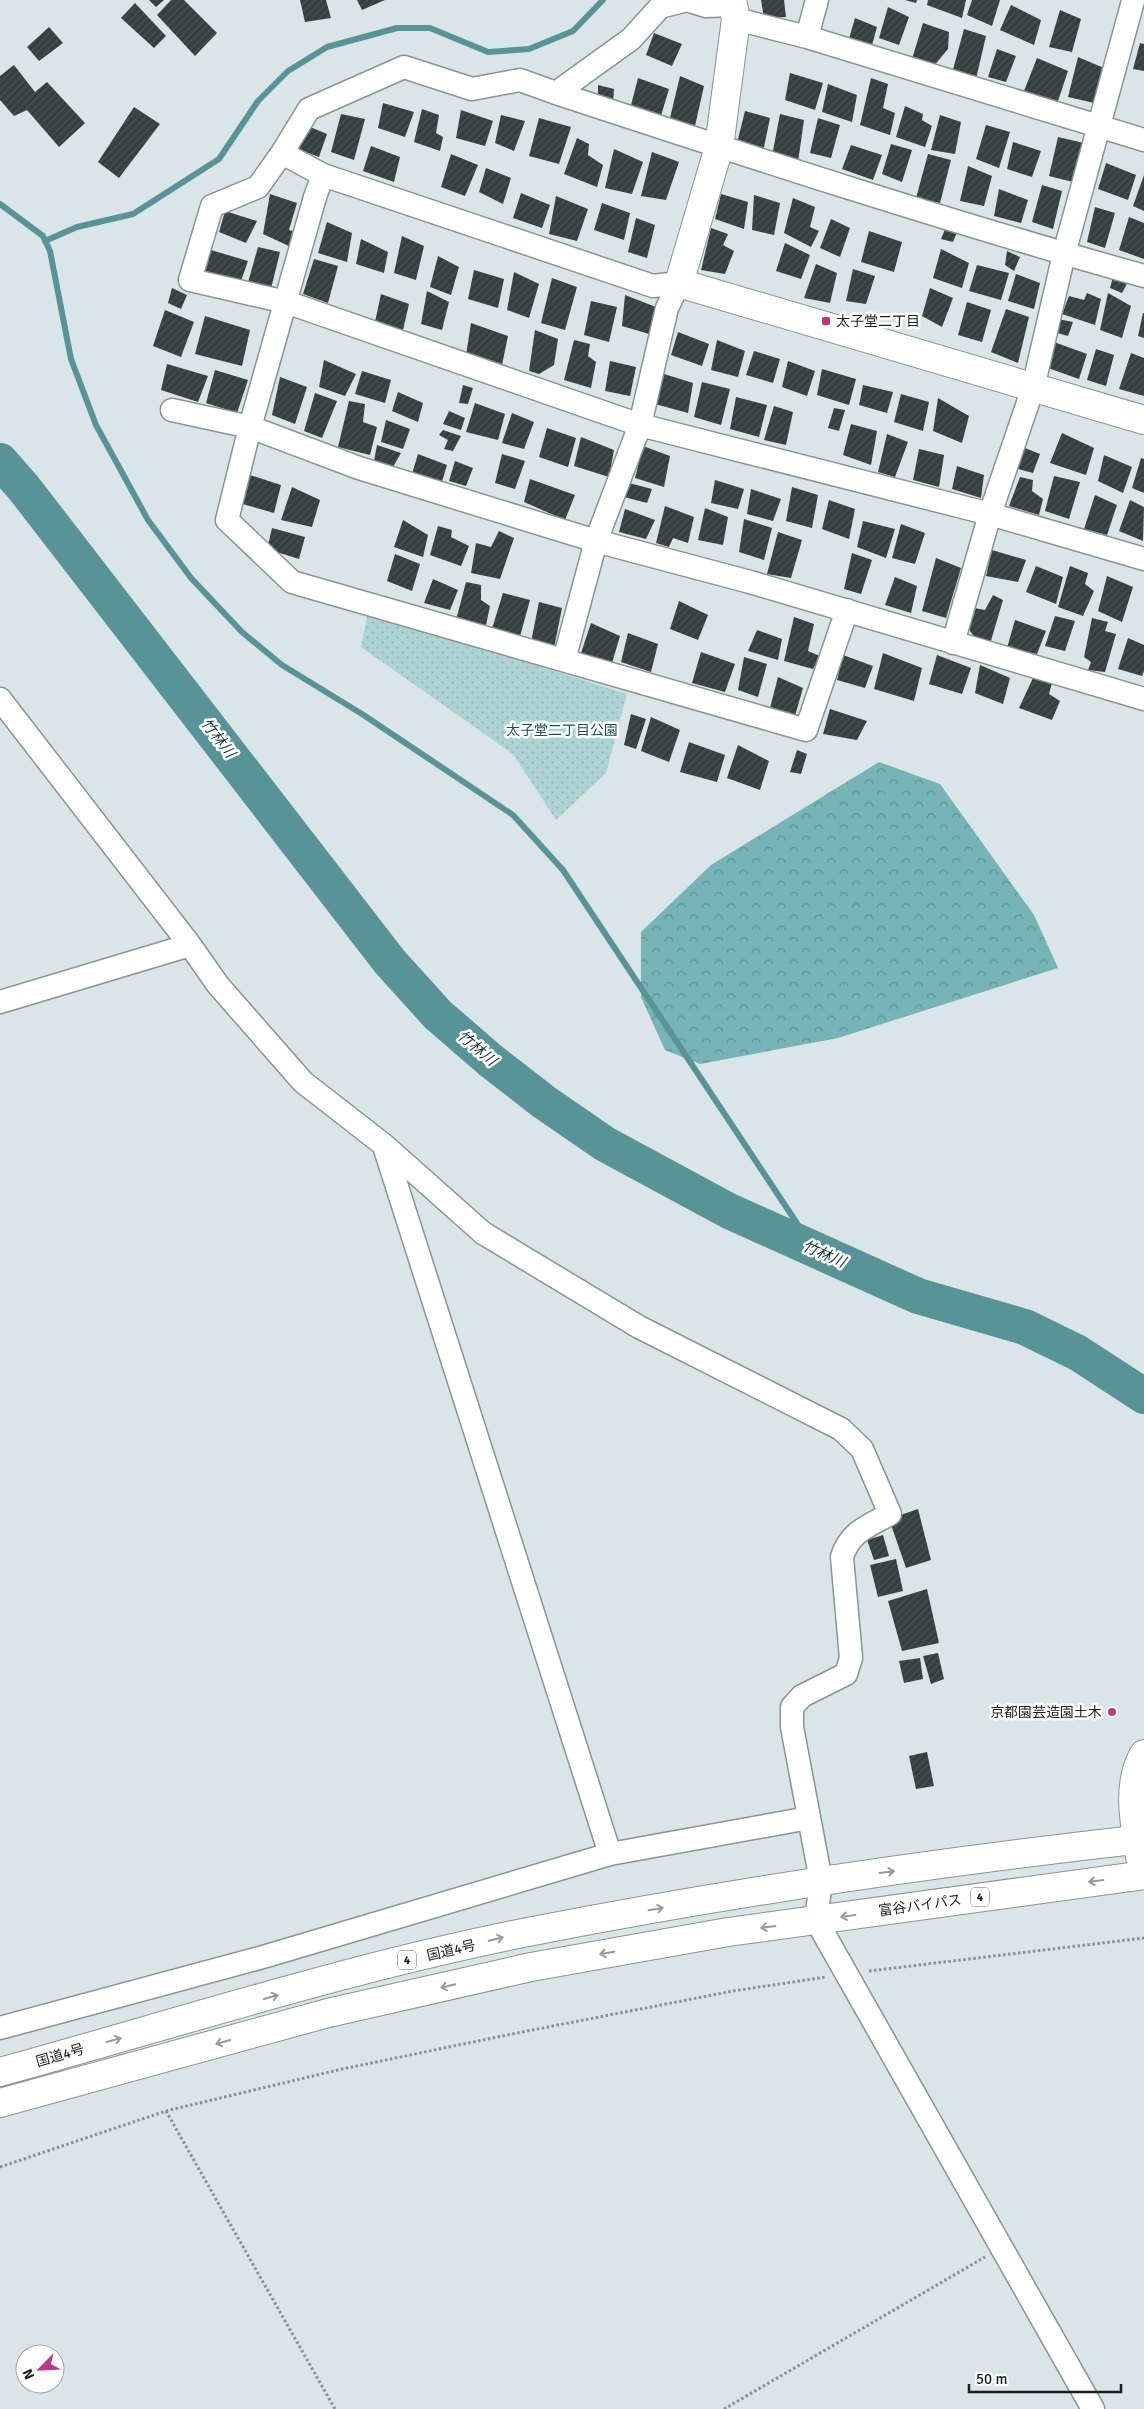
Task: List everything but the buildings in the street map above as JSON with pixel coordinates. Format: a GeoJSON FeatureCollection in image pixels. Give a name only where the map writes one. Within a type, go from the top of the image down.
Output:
{"type":"FeatureCollection","features":[{"type":"Feature","properties":{"kind":"main road"},"geometry":{"type":"LineString","coordinates":[[734,8],[719,147],[679,284],[1144,420]]}},
{"type":"Feature","properties":{"kind":"main road"},"geometry":{"type":"LineString","coordinates":[[1143,1875],[1141,1839],[1133,1799],[1134,1777],[1144,1754]]}},
{"type":"Feature","properties":{"kind":"main road","name":"4"},"geometry":{"type":"LineString","coordinates":[[821,1881],[1141,1839]]}},
{"type":"Feature","properties":{"kind":"main road","name":"富谷バイパス"},"geometry":{"type":"LineString","coordinates":[[816,1920],[1143,1875]]}},
{"type":"Feature","properties":{"kind":"main road","name":"国道4号"},"geometry":{"type":"LineString","coordinates":[[0,2072],[319,1983],[498,1939],[821,1881]]}},
{"type":"Feature","properties":{"kind":"main road","name":"4"},"geometry":{"type":"LineString","coordinates":[[0,2103],[328,2013],[531,1967],[728,1932],[816,1920]]}},
{"type":"Feature","properties":{"kind":"street"},"geometry":{"type":"LineString","coordinates":[[556,93],[631,39],[660,7],[687,0],[706,6],[734,8],[807,37],[1144,140]]}},
{"type":"Feature","properties":{"kind":"street"},"geometry":{"type":"LineString","coordinates":[[807,37],[817,0]]}},
{"type":"Feature","properties":{"kind":"street"},"geometry":{"type":"LineString","coordinates":[[953,643],[990,514],[1033,388],[1064,254],[1135,2]]}},
{"type":"Feature","properties":{"kind":"street"},"geometry":{"type":"LineString","coordinates":[[1144,276],[1064,254],[719,147],[520,80],[472,89],[404,68],[309,109],[282,154],[258,187],[212,206],[190,280],[286,302],[640,425],[990,514],[1144,559]]}},
{"type":"Feature","properties":{"kind":"street"},"geometry":{"type":"LineString","coordinates":[[282,154],[323,175],[653,286],[679,284]]}},
{"type":"Feature","properties":{"kind":"street"},"geometry":{"type":"LineString","coordinates":[[323,175],[315,197],[250,427],[226,520],[292,582],[806,730],[848,610]]}},
{"type":"Feature","properties":{"kind":"street"},"geometry":{"type":"LineString","coordinates":[[564,660],[596,541],[640,425],[667,308],[679,284]]}},
{"type":"Feature","properties":{"kind":"street"},"geometry":{"type":"LineString","coordinates":[[172,410],[250,427],[359,468],[596,541],[848,610],[1144,699]]}},
{"type":"Feature","properties":{"kind":"street"},"geometry":{"type":"LineString","coordinates":[[0,699],[218,984],[303,1082],[384,1145],[482,1233],[639,1328],[841,1429],[862,1449],[890,1514],[852,1536],[846,1544],[842,1557],[851,1658],[846,1674],[802,1696],[792,1707],[792,1727],[821,1881],[816,1920],[1093,2409]]}},
{"type":"Feature","properties":{"kind":"street"},"geometry":{"type":"LineString","coordinates":[[0,1002],[190,945]]}},
{"type":"Feature","properties":{"kind":"street"},"geometry":{"type":"LineString","coordinates":[[384,1145],[610,1854]]}},
{"type":"Feature","properties":{"kind":"street"},"geometry":{"type":"LineString","coordinates":[[0,2028],[263,1957],[610,1854],[809,1818]]}},
{"type":"Feature","properties":{"kind":"path"},"geometry":{"type":"LineString","coordinates":[[0,2167],[166,2111],[342,2069],[522,2032],[732,1991],[846,1974],[1144,1938]]}},
{"type":"Feature","properties":{"kind":"path"},"geometry":{"type":"LineString","coordinates":[[166,2111],[335,2409]]}},
{"type":"Feature","properties":{"kind":"path"},"geometry":{"type":"LineString","coordinates":[[724,2409],[1001,2248]]}},
{"type":"Feature","properties":{"kind":"green space","name":"太子堂二丁目公園"},"geometry":{"type":"Polygon","coordinates":[[[368,612],[627,694],[606,773],[556,820],[513,754],[361,647],[368,612]]]}},
{"type":"Feature","properties":{"kind":"green space"},"geometry":{"type":"Polygon","coordinates":[[[879,762],[940,784],[1034,915],[1058,968],[838,1038],[700,1064],[665,1050],[641,997],[641,932],[711,865],[879,762]]]}},
{"type":"Feature","properties":{"kind":"waterway"},"geometry":{"type":"LineString","coordinates":[[45,241],[77,227],[133,214],[219,159],[258,101],[288,71],[327,47],[397,28],[430,28],[488,52],[529,49],[573,31],[603,0]]}},
{"type":"Feature","properties":{"kind":"waterway"},"geometry":{"type":"LineString","coordinates":[[0,204],[43,236],[50,251],[71,359],[96,425],[148,520],[191,578],[242,632],[282,665],[362,714],[513,815],[563,870],[808,1240],[810,1247]]}},
{"type":"Feature","properties":{"kind":"waterway","name":"竹林川"},"geometry":{"type":"LineString","coordinates":[[0,461],[23,487],[390,962],[438,1015],[490,1060],[544,1102],[605,1144],[729,1211],[918,1296],[1025,1327],[1078,1353],[1144,1396]]}},
{"type":"Feature","properties":{"kind":"place","name":"太子堂二丁目"},"geometry":{"type":"Point","coordinates":[826,321]}},
{"type":"Feature","properties":{"kind":"place","name":"京都園芸造園土木"},"geometry":{"type":"Point","coordinates":[1112,1712]}}]}
